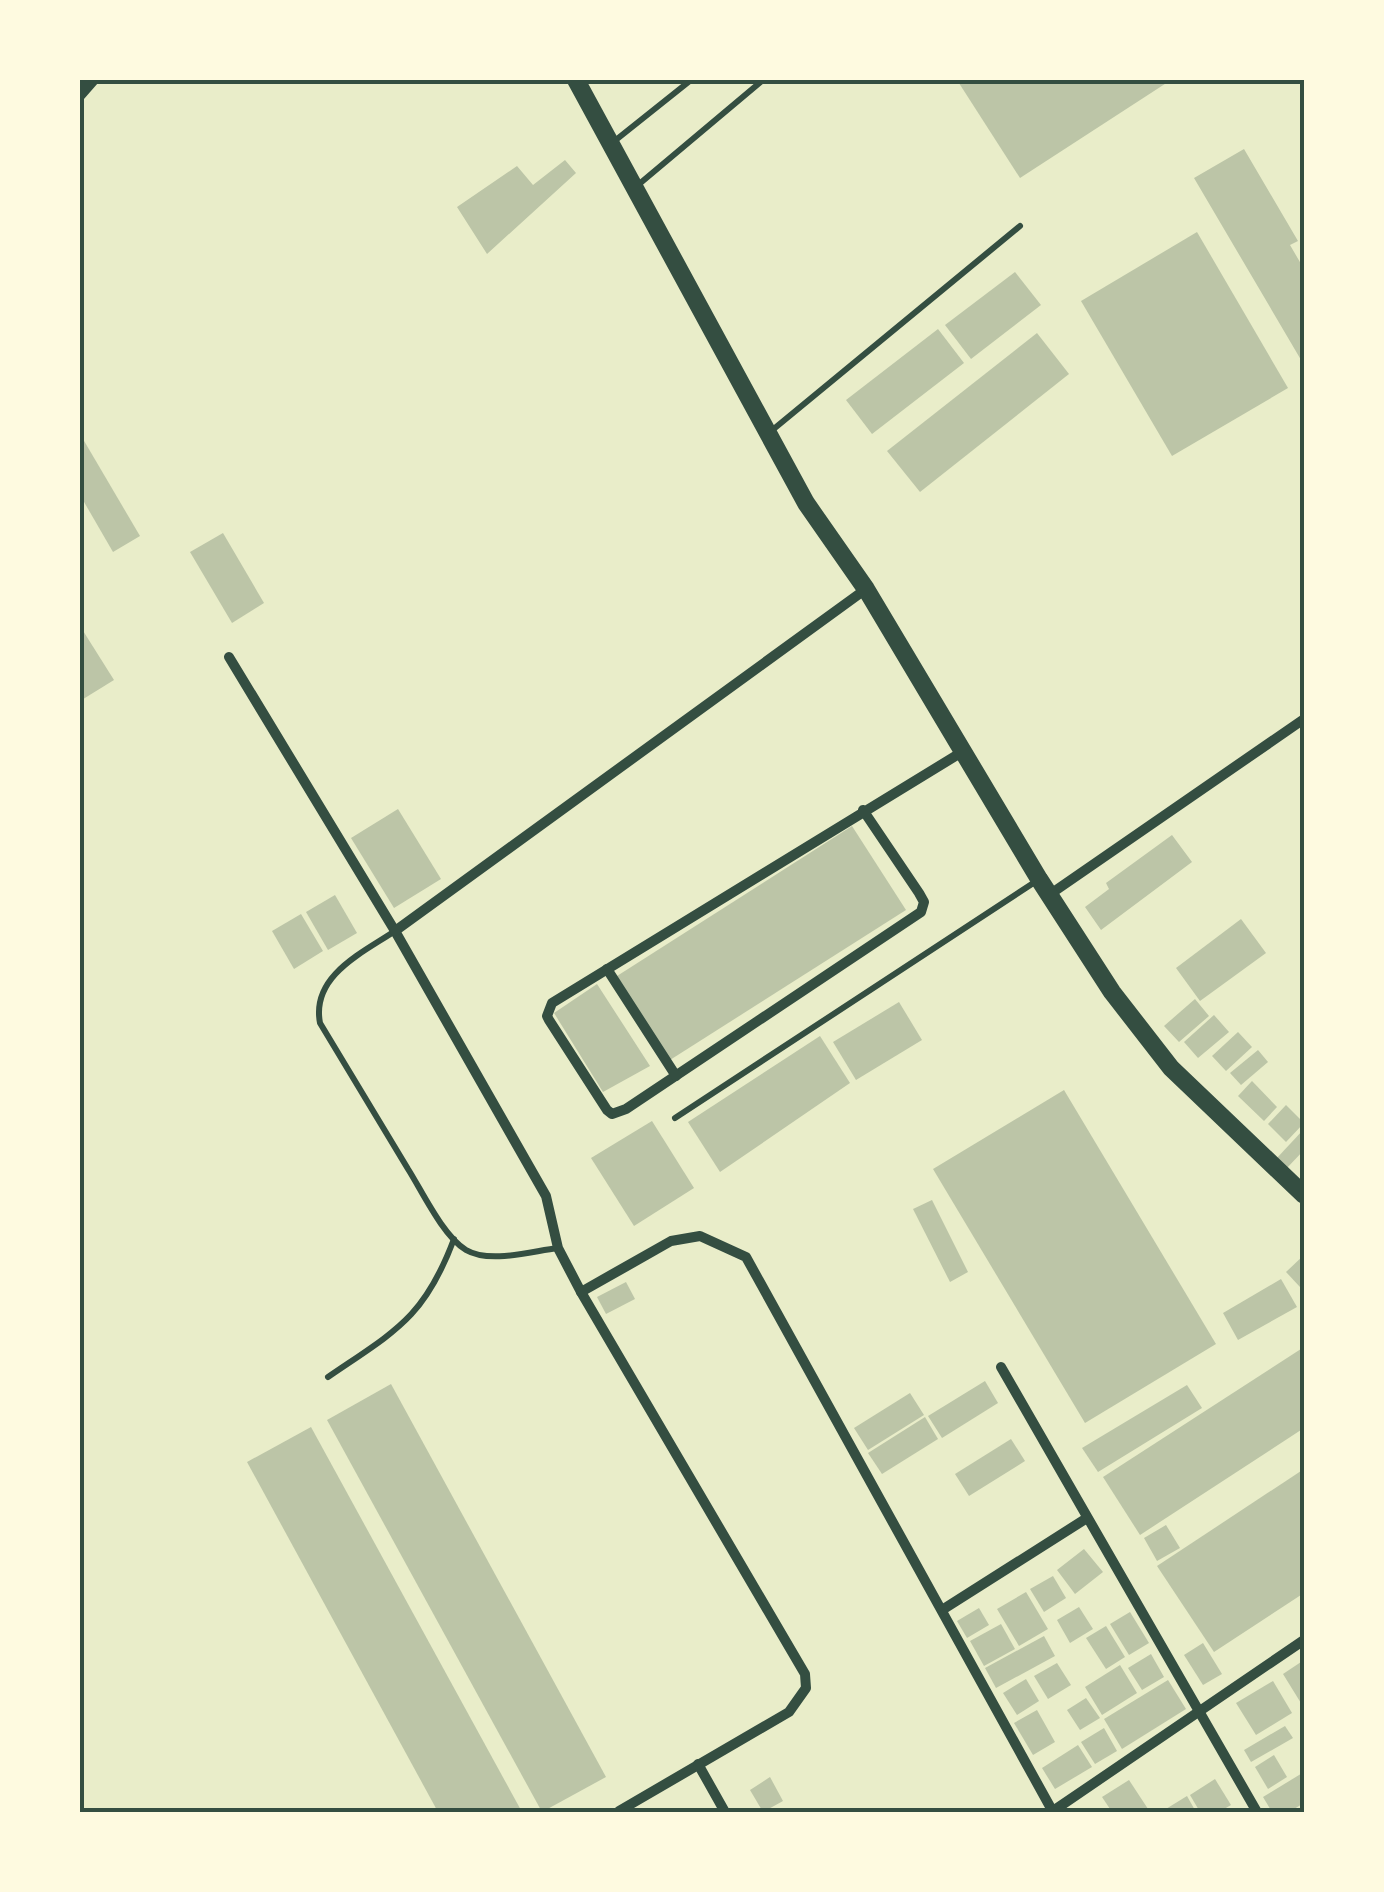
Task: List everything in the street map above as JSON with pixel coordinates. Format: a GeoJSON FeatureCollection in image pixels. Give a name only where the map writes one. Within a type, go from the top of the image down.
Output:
{"type":"FeatureCollection","features":[{"type":"Feature","properties":{"kind":"main road"},"geometry":{"type":"LineString","coordinates":[[576,80],[806,503],[866,589],[1044,887],[1112,992],[1171,1068],[1304,1194]]}},
{"type":"Feature","properties":{"kind":"street"},"geometry":{"type":"LineString","coordinates":[[80,96],[94,80]]}},
{"type":"Feature","properties":{"kind":"street"},"geometry":{"type":"LineString","coordinates":[[396,931],[866,589]]}},
{"type":"Feature","properties":{"kind":"street"},"geometry":{"type":"LineString","coordinates":[[229,657],[396,931],[546,1196],[558,1248],[581,1292],[806,1674],[806,1688],[789,1712],[620,1810]]}},
{"type":"Feature","properties":{"kind":"street"},"geometry":{"type":"LineString","coordinates":[[1044,887],[1304,719]]}},
{"type":"Feature","properties":{"kind":"street"},"geometry":{"type":"LineString","coordinates":[[863,810],[920,894],[924,902],[921,912],[676,1076],[612,1114],[549,1020],[552,1004],[863,810],[962,752]]}},
{"type":"Feature","properties":{"kind":"street"},"geometry":{"type":"LineString","coordinates":[[607,969],[676,1076]]}},
{"type":"Feature","properties":{"kind":"street"},"geometry":{"type":"LineString","coordinates":[[581,1292],[671,1241],[700,1236],[746,1257],[1053,1811],[1304,1640]]}},
{"type":"Feature","properties":{"kind":"street"},"geometry":{"type":"LineString","coordinates":[[1001,1367],[1257,1812]]}},
{"type":"Feature","properties":{"kind":"street"},"geometry":{"type":"LineString","coordinates":[[942,1610],[1088,1518]]}},
{"type":"Feature","properties":{"kind":"street"},"geometry":{"type":"LineString","coordinates":[[698,1764],[725,1812]]}},
{"type":"Feature","properties":{"kind":"lane"},"geometry":{"type":"LineString","coordinates":[[611,144],[691,80]]}},
{"type":"Feature","properties":{"kind":"lane"},"geometry":{"type":"LineString","coordinates":[[636,186],[764,80]]}},
{"type":"Feature","properties":{"kind":"lane"},"geometry":{"type":"LineString","coordinates":[[768,433],[1020,226]]}},
{"type":"Feature","properties":{"kind":"lane"},"geometry":{"type":"LineString","coordinates":[[675,1118],[1044,887]]}},
{"type":"Feature","properties":{"kind":"lane"},"geometry":{"type":"LineString","coordinates":[[396,931],[330,980],[318,1010],[320,1023],[454,1239],[478,1254],[558,1248]]}},
{"type":"Feature","properties":{"kind":"lane"},"geometry":{"type":"LineString","coordinates":[[328,1377],[399,1328],[419,1308],[439,1278],[454,1239]]}},
{"type":"Feature","properties":{"kind":"building"},"geometry":{"type":"Polygon","coordinates":[[[957,80],[1171,80],[1020,178],[957,80]]]}},
{"type":"Feature","properties":{"kind":"building"},"geometry":{"type":"Polygon","coordinates":[[[1244,149],[1298,241],[1290,245],[1304,269],[1304,365],[1194,178],[1244,149]]]}},
{"type":"Feature","properties":{"kind":"building"},"geometry":{"type":"Polygon","coordinates":[[[565,160],[576,173],[487,254],[457,207],[517,166],[533,185],[565,160]]]}},
{"type":"Feature","properties":{"kind":"building"},"geometry":{"type":"Polygon","coordinates":[[[1197,232],[1288,388],[1172,456],[1081,301],[1197,232]]]}},
{"type":"Feature","properties":{"kind":"building"},"geometry":{"type":"Polygon","coordinates":[[[1015,272],[1041,305],[971,359],[945,325],[1015,272]]]}},
{"type":"Feature","properties":{"kind":"building"},"geometry":{"type":"Polygon","coordinates":[[[938,329],[964,363],[872,434],[846,400],[938,329]]]}},
{"type":"Feature","properties":{"kind":"building"},"geometry":{"type":"Polygon","coordinates":[[[1037,333],[1069,374],[920,492],[887,451],[1037,333]]]}},
{"type":"Feature","properties":{"kind":"building"},"geometry":{"type":"Polygon","coordinates":[[[80,434],[140,536],[113,552],[80,495],[80,434]]]}},
{"type":"Feature","properties":{"kind":"building"},"geometry":{"type":"Polygon","coordinates":[[[223,533],[264,603],[232,623],[190,552],[223,533]]]}},
{"type":"Feature","properties":{"kind":"building"},"geometry":{"type":"Polygon","coordinates":[[[80,626],[114,680],[80,701],[80,626]]]}},
{"type":"Feature","properties":{"kind":"building"},"geometry":{"type":"Polygon","coordinates":[[[398,809],[441,879],[394,908],[351,838],[398,809]]]}},
{"type":"Feature","properties":{"kind":"building"},"geometry":{"type":"Polygon","coordinates":[[[852,826],[906,910],[670,1060],[617,976],[852,826]]]}},
{"type":"Feature","properties":{"kind":"building"},"geometry":{"type":"Polygon","coordinates":[[[1172,835],[1192,862],[1101,930],[1085,907],[1109,889],[1106,883],[1172,835]]]}},
{"type":"Feature","properties":{"kind":"building"},"geometry":{"type":"Polygon","coordinates":[[[335,895],[357,933],[328,950],[306,912],[335,895]]]}},
{"type":"Feature","properties":{"kind":"building"},"geometry":{"type":"Polygon","coordinates":[[[301,914],[323,951],[294,969],[272,931],[301,914]]]}},
{"type":"Feature","properties":{"kind":"building"},"geometry":{"type":"Polygon","coordinates":[[[1241,919],[1266,953],[1200,1001],[1176,968],[1241,919]]]}},
{"type":"Feature","properties":{"kind":"building"},"geometry":{"type":"Polygon","coordinates":[[[597,984],[650,1066],[603,1092],[554,1013],[597,984]]]}},
{"type":"Feature","properties":{"kind":"building"},"geometry":{"type":"Polygon","coordinates":[[[1195,999],[1209,1016],[1179,1042],[1164,1026],[1195,999]]]}},
{"type":"Feature","properties":{"kind":"building"},"geometry":{"type":"Polygon","coordinates":[[[899,1002],[922,1040],[856,1080],[833,1042],[899,1002]]]}},
{"type":"Feature","properties":{"kind":"building"},"geometry":{"type":"Polygon","coordinates":[[[1214,1015],[1229,1032],[1198,1058],[1184,1042],[1214,1015]]]}},
{"type":"Feature","properties":{"kind":"building"},"geometry":{"type":"Polygon","coordinates":[[[1238,1032],[1252,1047],[1226,1071],[1212,1056],[1238,1032]]]}},
{"type":"Feature","properties":{"kind":"building"},"geometry":{"type":"Polygon","coordinates":[[[820,1036],[850,1083],[720,1172],[688,1122],[820,1036]]]}},
{"type":"Feature","properties":{"kind":"building"},"geometry":{"type":"Polygon","coordinates":[[[1258,1050],[1268,1062],[1241,1085],[1230,1073],[1258,1050]]]}},
{"type":"Feature","properties":{"kind":"building"},"geometry":{"type":"Polygon","coordinates":[[[1252,1081],[1277,1107],[1264,1121],[1238,1096],[1252,1081]]]}},
{"type":"Feature","properties":{"kind":"building"},"geometry":{"type":"Polygon","coordinates":[[[1064,1090],[1216,1344],[1085,1423],[933,1169],[1064,1090]]]}},
{"type":"Feature","properties":{"kind":"building"},"geometry":{"type":"Polygon","coordinates":[[[1286,1105],[1304,1123],[1286,1142],[1268,1124],[1286,1105]]]}},
{"type":"Feature","properties":{"kind":"building"},"geometry":{"type":"Polygon","coordinates":[[[652,1121],[694,1188],[634,1226],[591,1158],[652,1121]]]}},
{"type":"Feature","properties":{"kind":"building"},"geometry":{"type":"Polygon","coordinates":[[[1304,1129],[1304,1150],[1286,1169],[1276,1159],[1304,1129]]]}},
{"type":"Feature","properties":{"kind":"building"},"geometry":{"type":"Polygon","coordinates":[[[932,1200],[968,1272],[950,1282],[913,1209],[932,1200]]]}},
{"type":"Feature","properties":{"kind":"building"},"geometry":{"type":"Polygon","coordinates":[[[1304,1255],[1304,1283],[1300,1287],[1286,1272],[1304,1255]]]}},
{"type":"Feature","properties":{"kind":"building"},"geometry":{"type":"Polygon","coordinates":[[[1281,1279],[1297,1307],[1238,1340],[1223,1313],[1281,1279]]]}},
{"type":"Feature","properties":{"kind":"building"},"geometry":{"type":"Polygon","coordinates":[[[626,1282],[635,1299],[606,1314],[597,1297],[626,1282]]]}},
{"type":"Feature","properties":{"kind":"building"},"geometry":{"type":"Polygon","coordinates":[[[1304,1347],[1304,1428],[1140,1535],[1103,1477],[1304,1347]]]}},
{"type":"Feature","properties":{"kind":"building"},"geometry":{"type":"Polygon","coordinates":[[[985,1381],[998,1403],[942,1438],[928,1416],[985,1381]]]}},
{"type":"Feature","properties":{"kind":"building"},"geometry":{"type":"Polygon","coordinates":[[[391,1384],[606,1777],[542,1812],[327,1420],[391,1384]]]}},
{"type":"Feature","properties":{"kind":"building"},"geometry":{"type":"Polygon","coordinates":[[[1187,1385],[1202,1408],[1098,1472],[1082,1448],[1187,1385]]]}},
{"type":"Feature","properties":{"kind":"building"},"geometry":{"type":"Polygon","coordinates":[[[910,1393],[924,1415],[868,1450],[854,1428],[910,1393]]]}},
{"type":"Feature","properties":{"kind":"building"},"geometry":{"type":"Polygon","coordinates":[[[925,1417],[938,1439],[882,1474],[868,1453],[925,1417]]]}},
{"type":"Feature","properties":{"kind":"building"},"geometry":{"type":"Polygon","coordinates":[[[311,1427],[522,1812],[438,1812],[247,1462],[311,1427]]]}},
{"type":"Feature","properties":{"kind":"building"},"geometry":{"type":"Polygon","coordinates":[[[1011,1439],[1025,1461],[969,1496],[955,1474],[1011,1439]]]}},
{"type":"Feature","properties":{"kind":"building"},"geometry":{"type":"Polygon","coordinates":[[[1304,1469],[1304,1593],[1214,1652],[1157,1566],[1304,1469]]]}},
{"type":"Feature","properties":{"kind":"building"},"geometry":{"type":"Polygon","coordinates":[[[1166,1525],[1180,1548],[1157,1561],[1144,1538],[1166,1525]]]}},
{"type":"Feature","properties":{"kind":"building"},"geometry":{"type":"Polygon","coordinates":[[[1084,1549],[1103,1572],[1075,1594],[1057,1570],[1084,1549]]]}},
{"type":"Feature","properties":{"kind":"building"},"geometry":{"type":"Polygon","coordinates":[[[1053,1576],[1066,1598],[1044,1612],[1030,1589],[1053,1576]]]}},
{"type":"Feature","properties":{"kind":"building"},"geometry":{"type":"Polygon","coordinates":[[[1026,1592],[1048,1629],[1019,1646],[997,1609],[1026,1592]]]}},
{"type":"Feature","properties":{"kind":"building"},"geometry":{"type":"Polygon","coordinates":[[[1079,1607],[1093,1629],[1070,1643],[1057,1620],[1079,1607]]]}},
{"type":"Feature","properties":{"kind":"building"},"geometry":{"type":"Polygon","coordinates":[[[979,1608],[989,1625],[967,1638],[957,1621],[979,1608]]]}},
{"type":"Feature","properties":{"kind":"building"},"geometry":{"type":"Polygon","coordinates":[[[1130,1612],[1149,1643],[1129,1655],[1110,1624],[1130,1612]]]}},
{"type":"Feature","properties":{"kind":"building"},"geometry":{"type":"Polygon","coordinates":[[[1001,1624],[1015,1649],[984,1666],[970,1641],[1001,1624]]]}},
{"type":"Feature","properties":{"kind":"building"},"geometry":{"type":"Polygon","coordinates":[[[1106,1626],[1125,1657],[1106,1669],[1086,1638],[1106,1626]]]}},
{"type":"Feature","properties":{"kind":"building"},"geometry":{"type":"Polygon","coordinates":[[[1044,1636],[1055,1656],[996,1688],[985,1668],[1044,1636]]]}},
{"type":"Feature","properties":{"kind":"building"},"geometry":{"type":"Polygon","coordinates":[[[1203,1643],[1222,1674],[1203,1685],[1184,1655],[1203,1643]]]}},
{"type":"Feature","properties":{"kind":"building"},"geometry":{"type":"Polygon","coordinates":[[[1151,1654],[1164,1677],[1142,1690],[1128,1668],[1151,1654]]]}},
{"type":"Feature","properties":{"kind":"building"},"geometry":{"type":"Polygon","coordinates":[[[1304,1660],[1304,1708],[1283,1674],[1304,1660]]]}},
{"type":"Feature","properties":{"kind":"building"},"geometry":{"type":"Polygon","coordinates":[[[1057,1663],[1071,1685],[1048,1699],[1034,1676],[1057,1663]]]}},
{"type":"Feature","properties":{"kind":"building"},"geometry":{"type":"Polygon","coordinates":[[[1120,1665],[1137,1693],[1102,1715],[1085,1687],[1120,1665]]]}},
{"type":"Feature","properties":{"kind":"building"},"geometry":{"type":"Polygon","coordinates":[[[1026,1679],[1039,1701],[1017,1715],[1003,1693],[1026,1679]]]}},
{"type":"Feature","properties":{"kind":"building"},"geometry":{"type":"Polygon","coordinates":[[[1168,1680],[1186,1709],[1122,1749],[1104,1719],[1168,1680]]]}},
{"type":"Feature","properties":{"kind":"building"},"geometry":{"type":"Polygon","coordinates":[[[1273,1681],[1292,1713],[1256,1735],[1236,1703],[1273,1681]]]}},
{"type":"Feature","properties":{"kind":"building"},"geometry":{"type":"Polygon","coordinates":[[[1086,1698],[1100,1718],[1080,1730],[1067,1710],[1086,1698]]]}},
{"type":"Feature","properties":{"kind":"building"},"geometry":{"type":"Polygon","coordinates":[[[1037,1710],[1055,1742],[1033,1755],[1014,1723],[1037,1710]]]}},
{"type":"Feature","properties":{"kind":"building"},"geometry":{"type":"Polygon","coordinates":[[[1285,1726],[1293,1738],[1251,1762],[1244,1750],[1285,1726]]]}},
{"type":"Feature","properties":{"kind":"building"},"geometry":{"type":"Polygon","coordinates":[[[1104,1728],[1117,1751],[1095,1764],[1081,1742],[1104,1728]]]}},
{"type":"Feature","properties":{"kind":"building"},"geometry":{"type":"Polygon","coordinates":[[[1078,1745],[1092,1767],[1055,1789],[1042,1768],[1078,1745]]]}},
{"type":"Feature","properties":{"kind":"building"},"geometry":{"type":"Polygon","coordinates":[[[1274,1755],[1287,1777],[1268,1789],[1255,1767],[1274,1755]]]}},
{"type":"Feature","properties":{"kind":"building"},"geometry":{"type":"Polygon","coordinates":[[[1304,1772],[1304,1803],[1289,1812],[1272,1812],[1263,1797],[1304,1772]]]}},
{"type":"Feature","properties":{"kind":"building"},"geometry":{"type":"Polygon","coordinates":[[[770,1777],[783,1801],[763,1812],[750,1790],[770,1777]]]}},
{"type":"Feature","properties":{"kind":"building"},"geometry":{"type":"Polygon","coordinates":[[[1215,1779],[1231,1805],[1219,1812],[1200,1812],[1190,1795],[1215,1779]]]}},
{"type":"Feature","properties":{"kind":"building"},"geometry":{"type":"Polygon","coordinates":[[[1129,1780],[1150,1812],[1112,1812],[1102,1797],[1129,1780]]]}},
{"type":"Feature","properties":{"kind":"building"},"geometry":{"type":"Polygon","coordinates":[[[1187,1796],[1196,1812],[1161,1812],[1187,1796]]]}}]}
